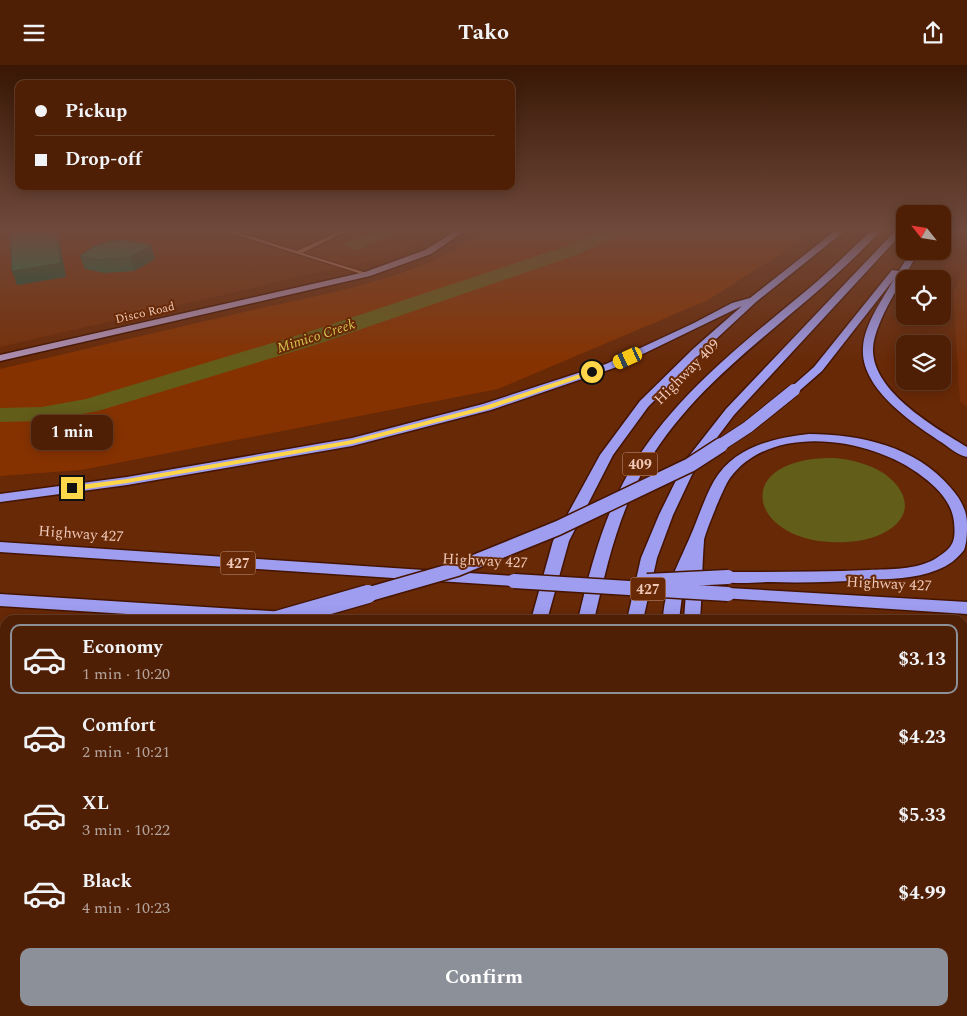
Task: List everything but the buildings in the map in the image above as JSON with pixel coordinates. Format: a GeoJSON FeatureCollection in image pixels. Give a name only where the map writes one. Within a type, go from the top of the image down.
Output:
{"type":"FeatureCollection","features":[{"type":"Feature","properties":{"kind":"highway"},"geometry":{"type":"LineString","coordinates":[[540,615],[561,541],[607,455],[644,404],[697,351],[753,300],[786,274]]}},
{"type":"Feature","properties":{"kind":"highway","name":"Highway 409"},"geometry":{"type":"LineString","coordinates":[[587,615],[602,551],[620,503],[642,462],[666,425],[694,393],[828,274]]}},
{"type":"Feature","properties":{"kind":"highway"},"geometry":{"type":"LineString","coordinates":[[637,615],[649,558],[666,515],[691,463],[730,412],[860,274]]}},
{"type":"Feature","properties":{"kind":"highway"},"geometry":{"type":"LineString","coordinates":[[295,615],[456,569],[558,528],[690,465],[748,427],[818,369],[894,274]]}},
{"type":"Feature","properties":{"kind":"highway"},"geometry":{"type":"LineString","coordinates":[[901,274],[871,335],[868,351],[876,377],[892,398],[925,425],[967,453]]}},
{"type":"Feature","properties":{"kind":"highway"},"geometry":{"type":"LineString","coordinates":[[0,498],[127,481],[352,442],[487,407],[610,366],[698,325],[735,305],[753,300]]}},
{"type":"Feature","properties":{"kind":"highway"},"geometry":{"type":"LineString","coordinates":[[568,584],[728,577],[835,577],[891,574],[932,567],[950,555],[962,541],[966,530],[966,510],[957,493],[943,479],[918,463],[859,441],[800,439],[761,448],[734,466],[723,477],[698,538],[684,564],[670,606],[671,615]]}},
{"type":"Feature","properties":{"kind":"highway"},"geometry":{"type":"LineString","coordinates":[[692,615],[698,538]]}},
{"type":"Feature","properties":{"kind":"highway","name":"Highway 427"},"geometry":{"type":"LineString","coordinates":[[0,547],[514,581],[967,608]]}},
{"type":"Feature","properties":{"kind":"highway"},"geometry":{"type":"LineString","coordinates":[[0,600],[238,615]]}},
{"type":"Feature","properties":{"kind":"main road","name":"Disco Road"},"geometry":{"type":"LineString","coordinates":[[0,359],[367,275]]}},
{"type":"Feature","properties":{"kind":"shaded area"},"geometry":{"type":"Polygon","coordinates":[[[0,274],[310,274],[0,347],[0,274]]]}},
{"type":"Feature","properties":{"kind":"shaded area"},"geometry":{"type":"Polygon","coordinates":[[[397,274],[748,274],[708,300],[498,389],[81,470],[0,476],[0,369],[369,283],[397,274]],[[477,282],[455,288],[112,399],[475,286],[477,282]]]}},
{"type":"Feature","properties":{"kind":"shaded area"},"geometry":{"type":"Polygon","coordinates":[[[962,274],[967,274],[967,407],[960,402],[953,293],[962,274]]]}},
{"type":"Feature","properties":{"kind":"shaded area"},"geometry":{"type":"Polygon","coordinates":[[[835,458],[854,461],[872,467],[889,477],[896,485],[905,501],[901,519],[893,527],[877,536],[859,541],[814,540],[788,531],[771,518],[763,501],[765,485],[777,471],[800,461],[835,458]]]}},
{"type":"Feature","properties":{"kind":"waterway","name":"Mimico Creek"},"geometry":{"type":"LineString","coordinates":[[0,415],[42,414],[89,406],[310,339],[501,274]]}},
{"type":"Feature","properties":{"kind":"route"},"geometry":{"type":"LineString","coordinates":[[72,488],[127,481],[352,442],[487,407],[592,372]]}}]}
